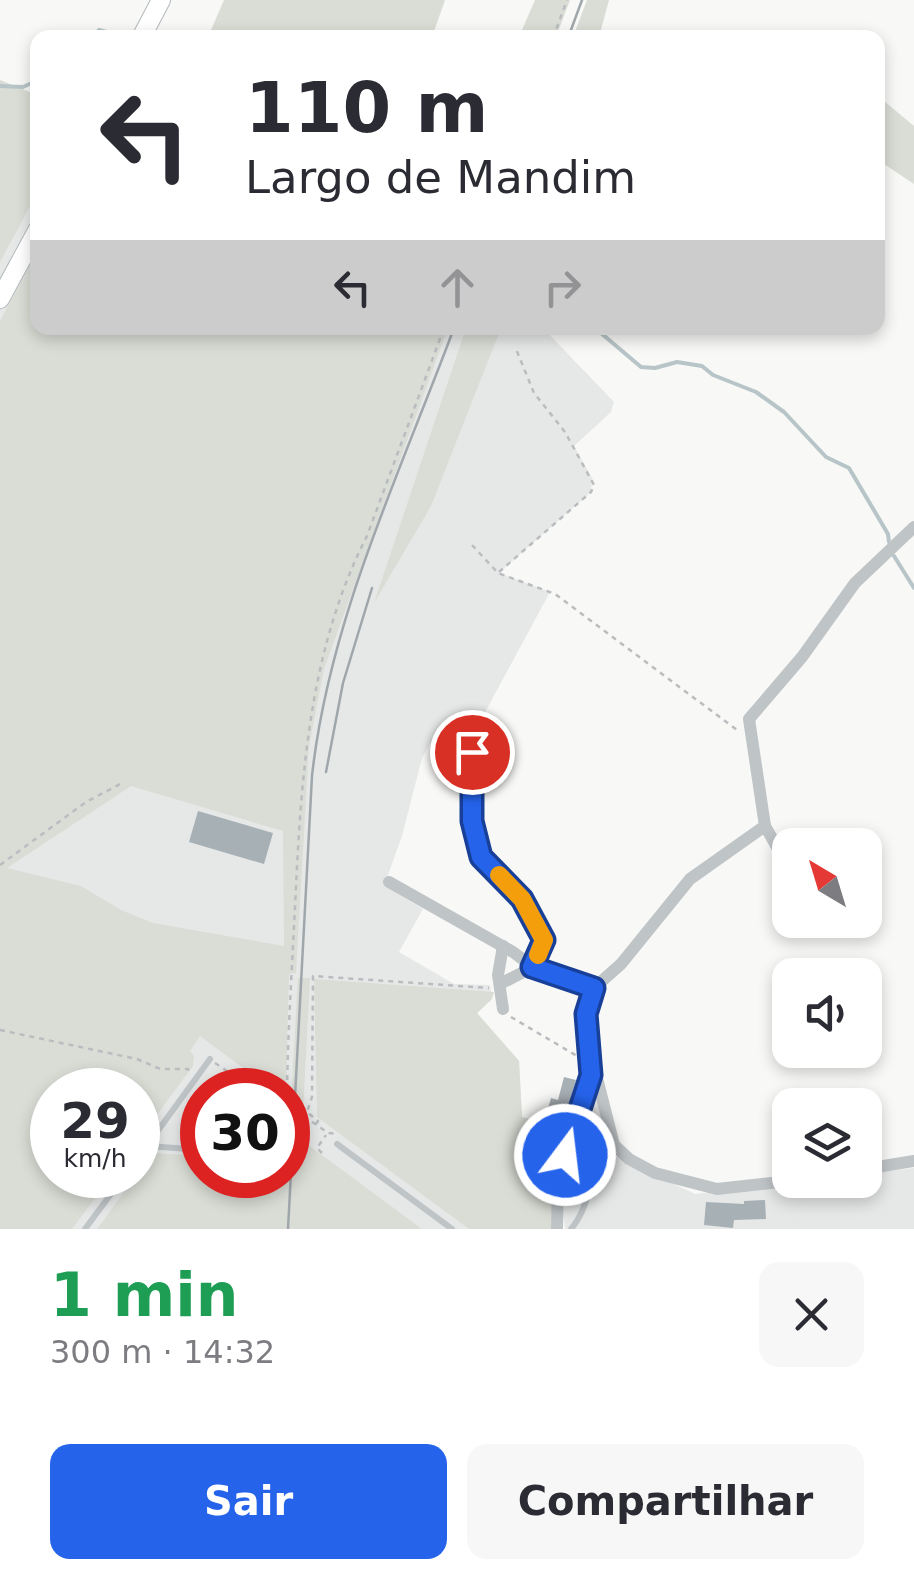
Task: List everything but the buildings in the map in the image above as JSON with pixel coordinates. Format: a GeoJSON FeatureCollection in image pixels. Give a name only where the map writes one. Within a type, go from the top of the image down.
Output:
{"type":"FeatureCollection","features":[{"type":"Feature","properties":{"kind":"main road"},"geometry":{"type":"LineString","coordinates":[[145,30],[162,0]]}},
{"type":"Feature","properties":{"kind":"main road"},"geometry":{"type":"LineString","coordinates":[[0,299],[30,245]]}},
{"type":"Feature","properties":{"kind":"street"},"geometry":{"type":"LineString","coordinates":[[772,838],[765,826],[749,719],[802,657],[843,597],[914,527]]}},
{"type":"Feature","properties":{"kind":"street"},"geometry":{"type":"LineString","coordinates":[[472,752],[472,821],[481,857],[522,899],[544,940],[532,967],[500,984]]}},
{"type":"Feature","properties":{"kind":"street"},"geometry":{"type":"LineString","coordinates":[[557,1229],[558,1182],[591,1070],[586,1014],[594,988],[621,964],[690,880],[765,826]]}},
{"type":"Feature","properties":{"kind":"street"},"geometry":{"type":"LineString","coordinates":[[389,882],[504,946],[532,967],[594,988]]}},
{"type":"Feature","properties":{"kind":"street"},"geometry":{"type":"LineString","coordinates":[[504,946],[498,975],[504,1008]]}},
{"type":"Feature","properties":{"kind":"street"},"geometry":{"type":"LineString","coordinates":[[591,1070],[598,1082],[614,1145],[629,1159],[688,1185],[727,1190],[772,1183]]}},
{"type":"Feature","properties":{"kind":"street"},"geometry":{"type":"LineString","coordinates":[[882,1166],[914,1161]]}},
{"type":"Feature","properties":{"kind":"lane"},"geometry":{"type":"LineString","coordinates":[[160,1128],[212,1060]]}},
{"type":"Feature","properties":{"kind":"lane"},"geometry":{"type":"LineString","coordinates":[[337,1144],[452,1229]]}},
{"type":"Feature","properties":{"kind":"lane"},"geometry":{"type":"LineString","coordinates":[[571,1229],[589,1200],[596,1160],[614,1145]]}},
{"type":"Feature","properties":{"kind":"lane"},"geometry":{"type":"LineString","coordinates":[[85,1229],[108,1198]]}},
{"type":"Feature","properties":{"kind":"path"},"geometry":{"type":"LineString","coordinates":[[556,30],[567,0]]}},
{"type":"Feature","properties":{"kind":"path"},"geometry":{"type":"LineString","coordinates":[[288,1068],[303,771],[313,699],[351,565],[367,536],[441,335]]}},
{"type":"Feature","properties":{"kind":"path"},"geometry":{"type":"LineString","coordinates":[[498,573],[591,492],[594,485],[565,432],[534,393],[516,349]]}},
{"type":"Feature","properties":{"kind":"path"},"geometry":{"type":"LineString","coordinates":[[472,545],[498,573],[555,594],[739,732],[753,734]]}},
{"type":"Feature","properties":{"kind":"path"},"geometry":{"type":"LineString","coordinates":[[0,864],[86,802],[124,782]]}},
{"type":"Feature","properties":{"kind":"path"},"geometry":{"type":"LineString","coordinates":[[292,974],[298,975]]}},
{"type":"Feature","properties":{"kind":"path"},"geometry":{"type":"LineString","coordinates":[[316,1124],[318,1121],[307,1112],[312,1098],[311,976],[490,988],[500,984]]}},
{"type":"Feature","properties":{"kind":"path"},"geometry":{"type":"LineString","coordinates":[[504,1008],[514,1022],[591,1070]]}},
{"type":"Feature","properties":{"kind":"path"},"geometry":{"type":"LineString","coordinates":[[0,1030],[180,1069]]}},
{"type":"Feature","properties":{"kind":"path"},"geometry":{"type":"LineString","coordinates":[[212,1060],[224,1068]]}},
{"type":"Feature","properties":{"kind":"path"},"geometry":{"type":"LineString","coordinates":[[310,1120],[336,1134]]}},
{"type":"Feature","properties":{"kind":"path"},"geometry":{"type":"LineString","coordinates":[[322,1153],[316,1148],[328,1133]]}},
{"type":"Feature","properties":{"kind":"shaded area"},"geometry":{"type":"Polygon","coordinates":[[[224,0],[445,0],[434,30],[211,30],[224,0]]]}},
{"type":"Feature","properties":{"kind":"shaded area"},"geometry":{"type":"Polygon","coordinates":[[[535,0],[570,0],[559,30],[522,30],[535,0]]]}},
{"type":"Feature","properties":{"kind":"shaded area"},"geometry":{"type":"Polygon","coordinates":[[[587,0],[609,0],[601,30],[576,30],[587,0]]]}},
{"type":"Feature","properties":{"kind":"shaded area"},"geometry":{"type":"Polygon","coordinates":[[[0,80],[30,92],[30,206],[0,262],[0,80]]]}},
{"type":"Feature","properties":{"kind":"shaded area"},"geometry":{"type":"Polygon","coordinates":[[[0,86],[30,101],[30,335],[550,335],[614,402],[611,412],[574,446],[592,478],[591,492],[499,573],[550,592],[464,751],[430,744],[422,758],[402,836],[384,886],[423,909],[399,952],[454,984],[490,985],[492,999],[477,1013],[519,1061],[522,1117],[564,1129],[554,1175],[552,1229],[0,1229],[0,86]]]}},
{"type":"Feature","properties":{"kind":"shaded area"},"geometry":{"type":"Polygon","coordinates":[[[885,102],[914,126],[914,184],[885,165],[885,102]]]}},
{"type":"Feature","properties":{"kind":"shaded area"},"geometry":{"type":"Polygon","coordinates":[[[30,265],[30,335],[445,335],[324,669],[309,746],[296,973],[289,974],[287,1068],[243,1068],[200,1036],[190,1051],[193,1066],[180,1068],[180,1083],[160,1110],[160,1068],[30,1068],[30,1198],[95,1198],[72,1229],[0,1229],[0,321],[30,265]],[[131,786],[7,868],[81,886],[121,910],[153,923],[284,946],[283,831],[131,786]]]}},
{"type":"Feature","properties":{"kind":"shaded area"},"geometry":{"type":"Polygon","coordinates":[[[464,335],[498,335],[431,506],[374,603],[464,335]]]}},
{"type":"Feature","properties":{"kind":"shaded area"},"geometry":{"type":"Polygon","coordinates":[[[298,978],[310,978],[305,1068],[293,1068],[298,978]]]}},
{"type":"Feature","properties":{"kind":"shaded area"},"geometry":{"type":"Polygon","coordinates":[[[314,979],[494,992],[477,1013],[519,1061],[522,1117],[564,1129],[554,1175],[552,1229],[469,1229],[317,1117],[314,979]]]}},
{"type":"Feature","properties":{"kind":"shaded area"},"geometry":{"type":"Polygon","coordinates":[[[598,1098],[615,1156],[695,1194],[772,1185],[772,1198],[882,1198],[882,1172],[914,1168],[914,1229],[565,1229],[561,1193],[587,1099],[598,1098]]]}},
{"type":"Feature","properties":{"kind":"shaded area"},"geometry":{"type":"Polygon","coordinates":[[[310,1146],[422,1229],[97,1229],[120,1198],[160,1198],[160,1153],[180,1155],[180,1198],[310,1198],[310,1146]]]}},
{"type":"Feature","properties":{"kind":"waterway"},"geometry":{"type":"LineString","coordinates":[[0,86],[30,84]]}},
{"type":"Feature","properties":{"kind":"waterway"},"geometry":{"type":"LineString","coordinates":[[603,335],[641,367],[677,362],[702,366],[713,375],[756,392],[784,412],[826,457],[849,468],[889,542]]}},
{"type":"Feature","properties":{"kind":"waterway"},"geometry":{"type":"LineString","coordinates":[[894,556],[914,588]]}},
{"type":"Feature","properties":{"kind":"tram line"},"geometry":{"type":"LineString","coordinates":[[571,30],[582,0]]}},
{"type":"Feature","properties":{"kind":"tram line"},"geometry":{"type":"LineString","coordinates":[[288,1229],[312,776],[321,718],[350,604],[369,548],[451,335]]}},
{"type":"Feature","properties":{"kind":"tram line"},"geometry":{"type":"LineString","coordinates":[[326,772],[343,683],[372,588]]}},
{"type":"Feature","properties":{"kind":"slow traffic"},"geometry":{"type":"LineString","coordinates":[[499,875],[522,899],[544,940],[538,955]]}},
{"type":"Feature","properties":{"kind":"route"},"geometry":{"type":"LineString","coordinates":[[472,752],[472,821],[481,857],[522,899],[544,940],[532,967],[594,988],[586,1014],[591,1075],[565,1155]]}}]}
